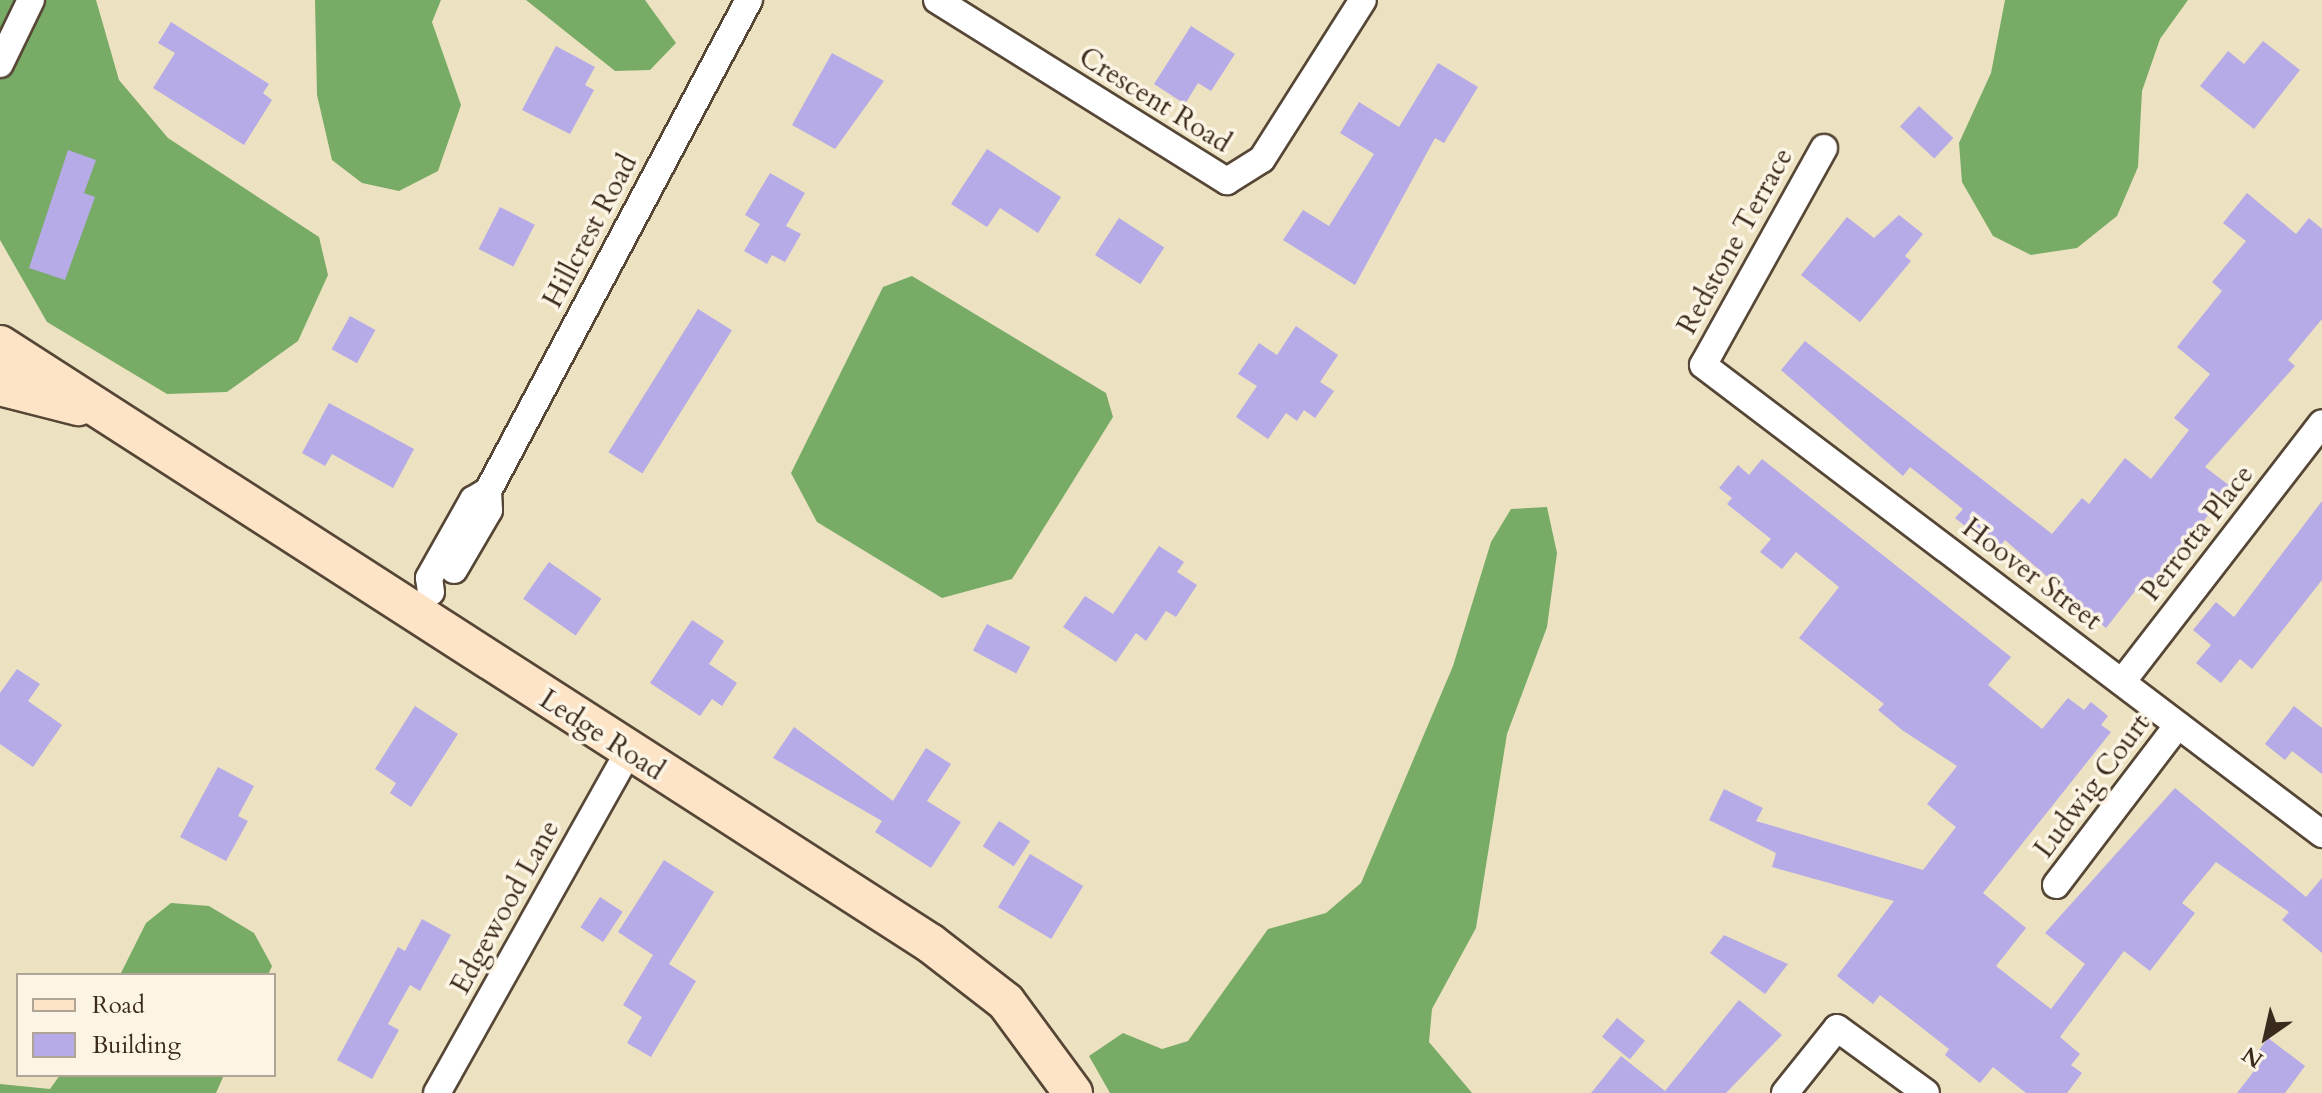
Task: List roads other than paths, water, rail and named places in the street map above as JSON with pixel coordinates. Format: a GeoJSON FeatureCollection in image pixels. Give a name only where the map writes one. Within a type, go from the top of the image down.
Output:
{"type":"FeatureCollection","features":[{"type":"Feature","properties":{"kind":"street"},"geometry":{"type":"LineString","coordinates":[[0,64],[31,0]]}},
{"type":"Feature","properties":{"kind":"street","name":"Hillcrest Road"},"geometry":{"type":"LineString","coordinates":[[424,604],[444,587],[489,510],[488,491],[749,0]]}},
{"type":"Feature","properties":{"kind":"street","name":"Crescent Road"},"geometry":{"type":"LineString","coordinates":[[937,0],[1227,181],[1262,159],[1363,0]]}},
{"type":"Feature","properties":{"kind":"street","name":"Redstone Terrace"},"geometry":{"type":"LineString","coordinates":[[1703,365],[1824,148]]}},
{"type":"Feature","properties":{"kind":"street","name":"Ledge Road"},"geometry":{"type":"LineString","coordinates":[[0,345],[54,374],[97,413],[424,604],[628,752],[976,976],[1027,1024],[1073,1093]]}},
{"type":"Feature","properties":{"kind":"street","name":"Hoover Street"},"geometry":{"type":"LineString","coordinates":[[1703,365],[2322,834]]}},
{"type":"Feature","properties":{"kind":"street","name":"Ledge Road"},"geometry":{"type":"LineString","coordinates":[[0,386],[97,413]]}},
{"type":"Feature","properties":{"kind":"street","name":"Perrotta Place"},"geometry":{"type":"LineString","coordinates":[[2122,682],[2322,423]]}},
{"type":"Feature","properties":{"kind":"street","name":"Ludwig Court"},"geometry":{"type":"LineString","coordinates":[[2056,885],[2178,725]]}},
{"type":"Feature","properties":{"kind":"street","name":"Edgewood Lane"},"geometry":{"type":"LineString","coordinates":[[437,1093],[628,752]]}},
{"type":"Feature","properties":{"kind":"street"},"geometry":{"type":"LineString","coordinates":[[1785,1093],[1837,1028],[1926,1093]]}}]}
